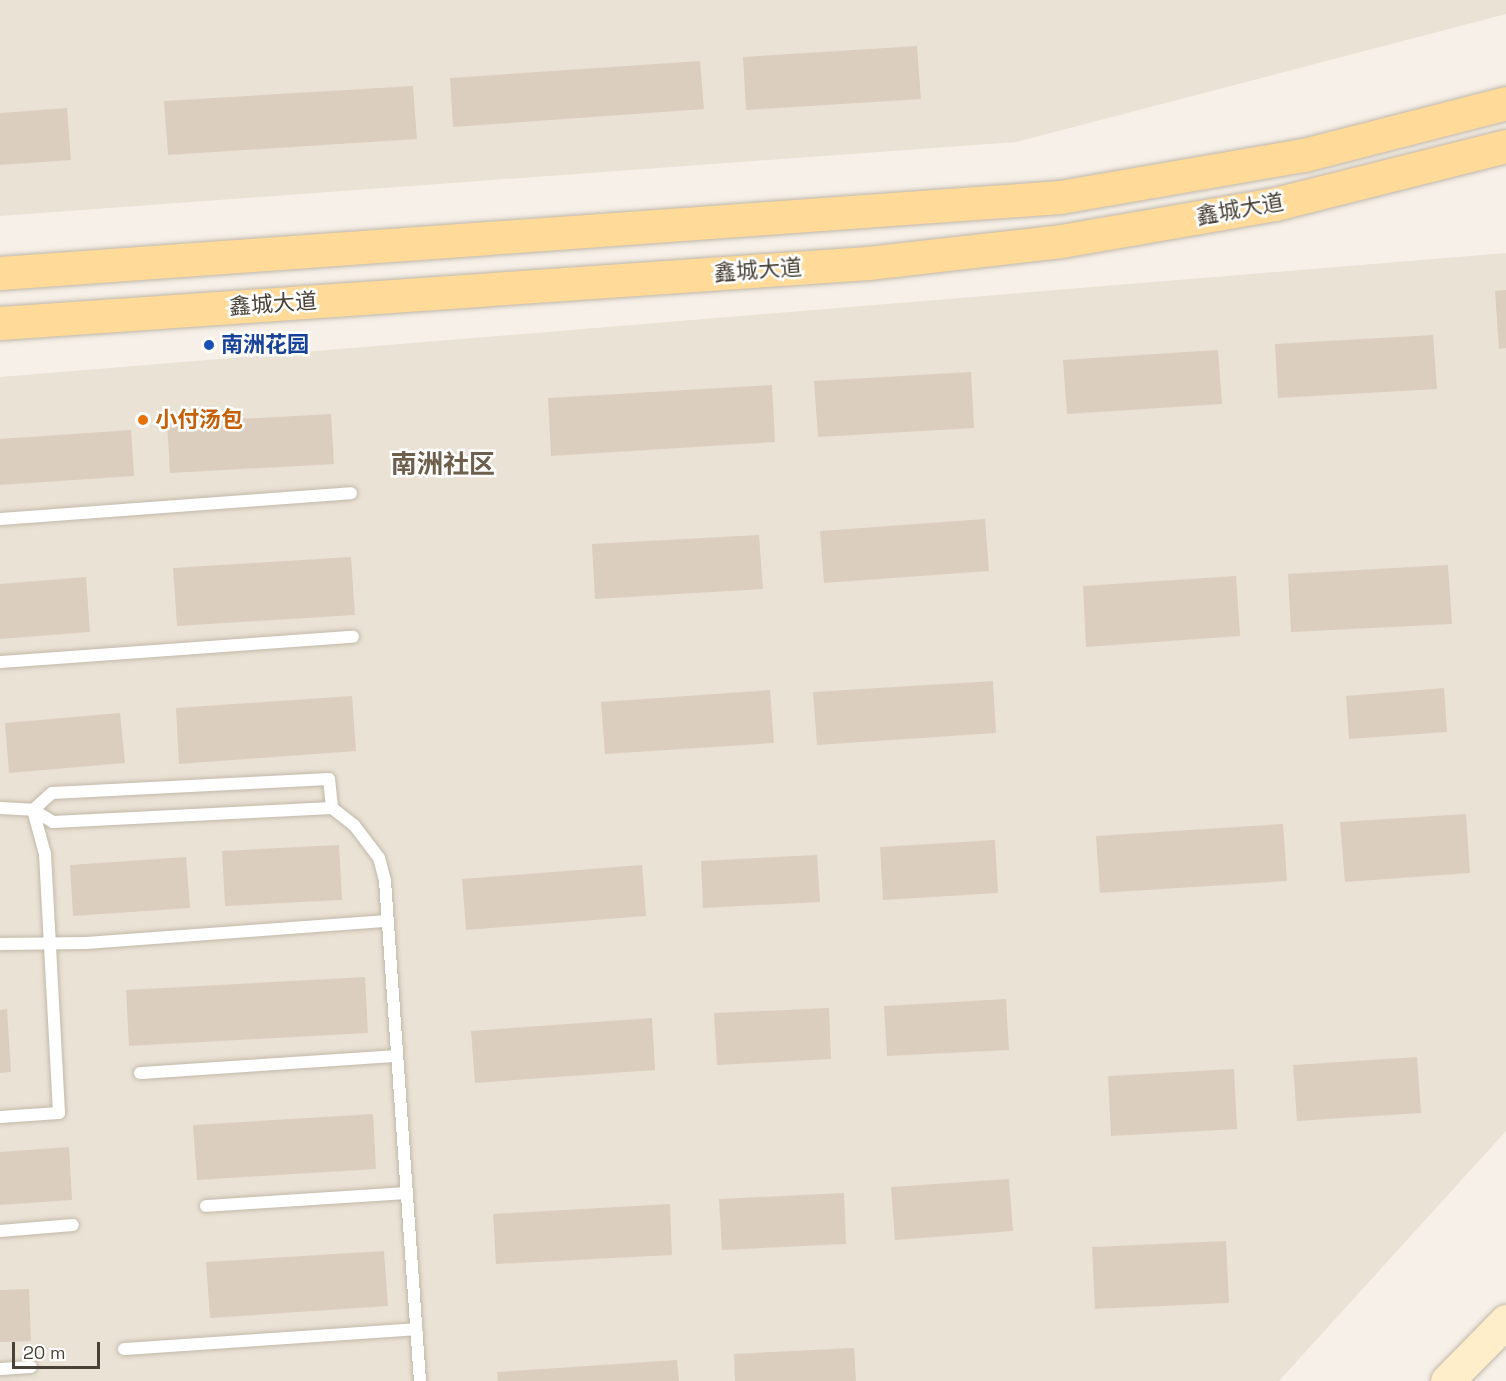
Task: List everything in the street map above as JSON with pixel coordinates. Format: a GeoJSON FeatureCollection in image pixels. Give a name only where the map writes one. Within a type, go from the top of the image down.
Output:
{"type":"FeatureCollection","features":[{"type":"Feature","properties":{"kind":"main road","name":"鑫城大道"},"geometry":{"type":"LineString","coordinates":[[0,273],[1060,197],[1304,155],[1506,103]]}},
{"type":"Feature","properties":{"kind":"main road","name":"鑫城大道"},"geometry":{"type":"LineString","coordinates":[[0,323],[868,263],[1060,241],[1275,204],[1506,146]]}},
{"type":"Feature","properties":{"kind":"main road"},"geometry":{"type":"LineString","coordinates":[[1447,1381],[1506,1321]]}},
{"type":"Feature","properties":{"kind":"lane"},"geometry":{"type":"LineString","coordinates":[[0,519],[351,493]]}},
{"type":"Feature","properties":{"kind":"lane"},"geometry":{"type":"LineString","coordinates":[[0,662],[353,637]]}},
{"type":"Feature","properties":{"kind":"lane"},"geometry":{"type":"LineString","coordinates":[[33,810],[52,793],[329,779],[332,808]]}},
{"type":"Feature","properties":{"kind":"lane"},"geometry":{"type":"LineString","coordinates":[[0,808],[33,810],[53,822],[332,808],[354,825],[379,858],[387,921],[420,1381]]}},
{"type":"Feature","properties":{"kind":"lane"},"geometry":{"type":"LineString","coordinates":[[0,1117],[58,1113],[45,854],[33,810]]}},
{"type":"Feature","properties":{"kind":"lane"},"geometry":{"type":"LineString","coordinates":[[0,944],[51,941],[86,943],[387,921]]}},
{"type":"Feature","properties":{"kind":"lane"},"geometry":{"type":"LineString","coordinates":[[140,1073],[395,1056]]}},
{"type":"Feature","properties":{"kind":"lane"},"geometry":{"type":"LineString","coordinates":[[206,1206],[405,1193]]}},
{"type":"Feature","properties":{"kind":"lane"},"geometry":{"type":"LineString","coordinates":[[0,1231],[73,1226]]}},
{"type":"Feature","properties":{"kind":"lane"},"geometry":{"type":"LineString","coordinates":[[123,1349],[416,1329]]}},
{"type":"Feature","properties":{"kind":"lane"},"geometry":{"type":"LineString","coordinates":[[0,1369],[31,1367]]}},
{"type":"Feature","properties":{"kind":"shaded area"},"geometry":{"type":"Polygon","coordinates":[[[0,0],[1506,0],[1506,14],[1016,142],[0,216],[0,0]]]}},
{"type":"Feature","properties":{"kind":"shaded area","name":"南洲花园"},"geometry":{"type":"Polygon","coordinates":[[[1506,253],[1506,1131],[1279,1381],[0,1381],[0,377],[1506,253]]]}},
{"type":"Feature","properties":{"kind":"building"},"geometry":{"type":"Polygon","coordinates":[[[917,46],[921,99],[746,110],[743,57],[917,46]]]}},
{"type":"Feature","properties":{"kind":"building"},"geometry":{"type":"Polygon","coordinates":[[[700,61],[704,109],[453,127],[450,78],[700,61]]]}},
{"type":"Feature","properties":{"kind":"building"},"geometry":{"type":"Polygon","coordinates":[[[413,86],[417,139],[168,155],[164,101],[413,86]]]}},
{"type":"Feature","properties":{"kind":"building"},"geometry":{"type":"Polygon","coordinates":[[[67,108],[71,160],[0,165],[0,113],[67,108]]]}},
{"type":"Feature","properties":{"kind":"building"},"geometry":{"type":"Polygon","coordinates":[[[1506,290],[1506,348],[1499,349],[1495,291],[1506,290]]]}},
{"type":"Feature","properties":{"kind":"building"},"geometry":{"type":"Polygon","coordinates":[[[1433,335],[1437,389],[1278,398],[1275,344],[1433,335]]]}},
{"type":"Feature","properties":{"kind":"building"},"geometry":{"type":"Polygon","coordinates":[[[1218,350],[1222,404],[1067,414],[1063,360],[1218,350]]]}},
{"type":"Feature","properties":{"kind":"building"},"geometry":{"type":"Polygon","coordinates":[[[971,372],[974,428],[818,437],[814,381],[971,372]]]}},
{"type":"Feature","properties":{"kind":"building"},"geometry":{"type":"Polygon","coordinates":[[[772,385],[775,442],[551,456],[548,398],[772,385]]]}},
{"type":"Feature","properties":{"kind":"building"},"geometry":{"type":"Polygon","coordinates":[[[331,414],[334,464],[170,473],[167,423],[331,414]]]}},
{"type":"Feature","properties":{"kind":"building"},"geometry":{"type":"Polygon","coordinates":[[[131,430],[134,476],[0,485],[0,439],[131,430]]]}},
{"type":"Feature","properties":{"kind":"building"},"geometry":{"type":"Polygon","coordinates":[[[985,519],[989,571],[824,583],[820,531],[985,519]]]}},
{"type":"Feature","properties":{"kind":"building"},"geometry":{"type":"Polygon","coordinates":[[[759,535],[763,589],[595,599],[592,544],[759,535]]]}},
{"type":"Feature","properties":{"kind":"building"},"geometry":{"type":"Polygon","coordinates":[[[351,557],[355,615],[177,626],[173,568],[351,557]]]}},
{"type":"Feature","properties":{"kind":"building"},"geometry":{"type":"Polygon","coordinates":[[[1448,565],[1452,624],[1291,632],[1288,574],[1448,565]]]}},
{"type":"Feature","properties":{"kind":"building"},"geometry":{"type":"Polygon","coordinates":[[[1236,576],[1240,636],[1086,647],[1083,586],[1236,576]]]}},
{"type":"Feature","properties":{"kind":"building"},"geometry":{"type":"Polygon","coordinates":[[[86,577],[90,632],[0,639],[0,584],[86,577]]]}},
{"type":"Feature","properties":{"kind":"building"},"geometry":{"type":"Polygon","coordinates":[[[993,681],[996,733],[817,745],[813,692],[993,681]]]}},
{"type":"Feature","properties":{"kind":"building"},"geometry":{"type":"Polygon","coordinates":[[[1444,688],[1447,732],[1349,739],[1346,696],[1444,688]]]}},
{"type":"Feature","properties":{"kind":"building"},"geometry":{"type":"Polygon","coordinates":[[[770,690],[774,743],[605,754],[601,702],[770,690]]]}},
{"type":"Feature","properties":{"kind":"building"},"geometry":{"type":"Polygon","coordinates":[[[352,696],[356,751],[179,764],[176,708],[352,696]]]}},
{"type":"Feature","properties":{"kind":"building"},"geometry":{"type":"Polygon","coordinates":[[[120,713],[125,763],[9,773],[5,723],[120,713]]]}},
{"type":"Feature","properties":{"kind":"building"},"geometry":{"type":"Polygon","coordinates":[[[1466,814],[1470,873],[1345,882],[1340,822],[1466,814]]]}},
{"type":"Feature","properties":{"kind":"building"},"geometry":{"type":"Polygon","coordinates":[[[1283,824],[1287,881],[1100,893],[1096,836],[1283,824]]]}},
{"type":"Feature","properties":{"kind":"building"},"geometry":{"type":"Polygon","coordinates":[[[995,840],[998,893],[883,900],[880,847],[995,840]]]}},
{"type":"Feature","properties":{"kind":"building"},"geometry":{"type":"Polygon","coordinates":[[[339,845],[342,900],[225,906],[222,851],[339,845]]]}},
{"type":"Feature","properties":{"kind":"building"},"geometry":{"type":"Polygon","coordinates":[[[817,855],[820,902],[703,908],[701,861],[817,855]]]}},
{"type":"Feature","properties":{"kind":"building"},"geometry":{"type":"Polygon","coordinates":[[[186,857],[190,908],[73,916],[70,865],[186,857]]]}},
{"type":"Feature","properties":{"kind":"building"},"geometry":{"type":"Polygon","coordinates":[[[642,865],[646,916],[466,930],[462,879],[642,865]]]}},
{"type":"Feature","properties":{"kind":"building"},"geometry":{"type":"Polygon","coordinates":[[[365,977],[368,1033],[129,1046],[126,990],[365,977]]]}},
{"type":"Feature","properties":{"kind":"building"},"geometry":{"type":"Polygon","coordinates":[[[1006,999],[1009,1050],[887,1056],[884,1006],[1006,999]]]}},
{"type":"Feature","properties":{"kind":"building"},"geometry":{"type":"Polygon","coordinates":[[[829,1008],[831,1059],[717,1065],[714,1013],[829,1008]]]}},
{"type":"Feature","properties":{"kind":"building"},"geometry":{"type":"Polygon","coordinates":[[[7,1009],[11,1072],[0,1073],[0,1010],[7,1009]]]}},
{"type":"Feature","properties":{"kind":"building"},"geometry":{"type":"Polygon","coordinates":[[[652,1018],[655,1070],[475,1083],[471,1031],[652,1018]]]}},
{"type":"Feature","properties":{"kind":"building"},"geometry":{"type":"Polygon","coordinates":[[[1417,1057],[1421,1113],[1297,1121],[1293,1065],[1417,1057]]]}},
{"type":"Feature","properties":{"kind":"building"},"geometry":{"type":"Polygon","coordinates":[[[1234,1069],[1237,1129],[1111,1136],[1108,1076],[1234,1069]]]}},
{"type":"Feature","properties":{"kind":"building"},"geometry":{"type":"Polygon","coordinates":[[[373,1114],[376,1169],[197,1180],[193,1125],[373,1114]]]}},
{"type":"Feature","properties":{"kind":"building"},"geometry":{"type":"Polygon","coordinates":[[[69,1147],[72,1200],[0,1205],[0,1152],[69,1147]]]}},
{"type":"Feature","properties":{"kind":"building"},"geometry":{"type":"Polygon","coordinates":[[[1009,1179],[1013,1231],[895,1240],[891,1187],[1009,1179]]]}},
{"type":"Feature","properties":{"kind":"building"},"geometry":{"type":"Polygon","coordinates":[[[844,1193],[846,1244],[722,1250],[719,1199],[844,1193]]]}},
{"type":"Feature","properties":{"kind":"building"},"geometry":{"type":"Polygon","coordinates":[[[670,1204],[672,1255],[496,1264],[493,1214],[670,1204]]]}},
{"type":"Feature","properties":{"kind":"building"},"geometry":{"type":"Polygon","coordinates":[[[1226,1241],[1229,1303],[1095,1309],[1092,1247],[1226,1241]]]}},
{"type":"Feature","properties":{"kind":"building"},"geometry":{"type":"Polygon","coordinates":[[[384,1251],[388,1306],[210,1318],[206,1262],[384,1251]]]}},
{"type":"Feature","properties":{"kind":"building"},"geometry":{"type":"Polygon","coordinates":[[[29,1289],[31,1341],[0,1342],[0,1290],[29,1289]]]}},
{"type":"Feature","properties":{"kind":"building"},"geometry":{"type":"Polygon","coordinates":[[[854,1348],[856,1381],[735,1381],[734,1354],[854,1348]]]}},
{"type":"Feature","properties":{"kind":"building"},"geometry":{"type":"Polygon","coordinates":[[[677,1360],[679,1381],[498,1381],[497,1372],[677,1360]]]}},
{"type":"Feature","properties":{"kind":"place","name":"南洲花园"},"geometry":{"type":"Point","coordinates":[209,345]}},
{"type":"Feature","properties":{"kind":"place","name":"小付汤包"},"geometry":{"type":"Point","coordinates":[143,420]}},
{"type":"Feature","properties":{"kind":"district","name":"南洲社区"},"geometry":{"type":"Point","coordinates":[443,465]}}]}
